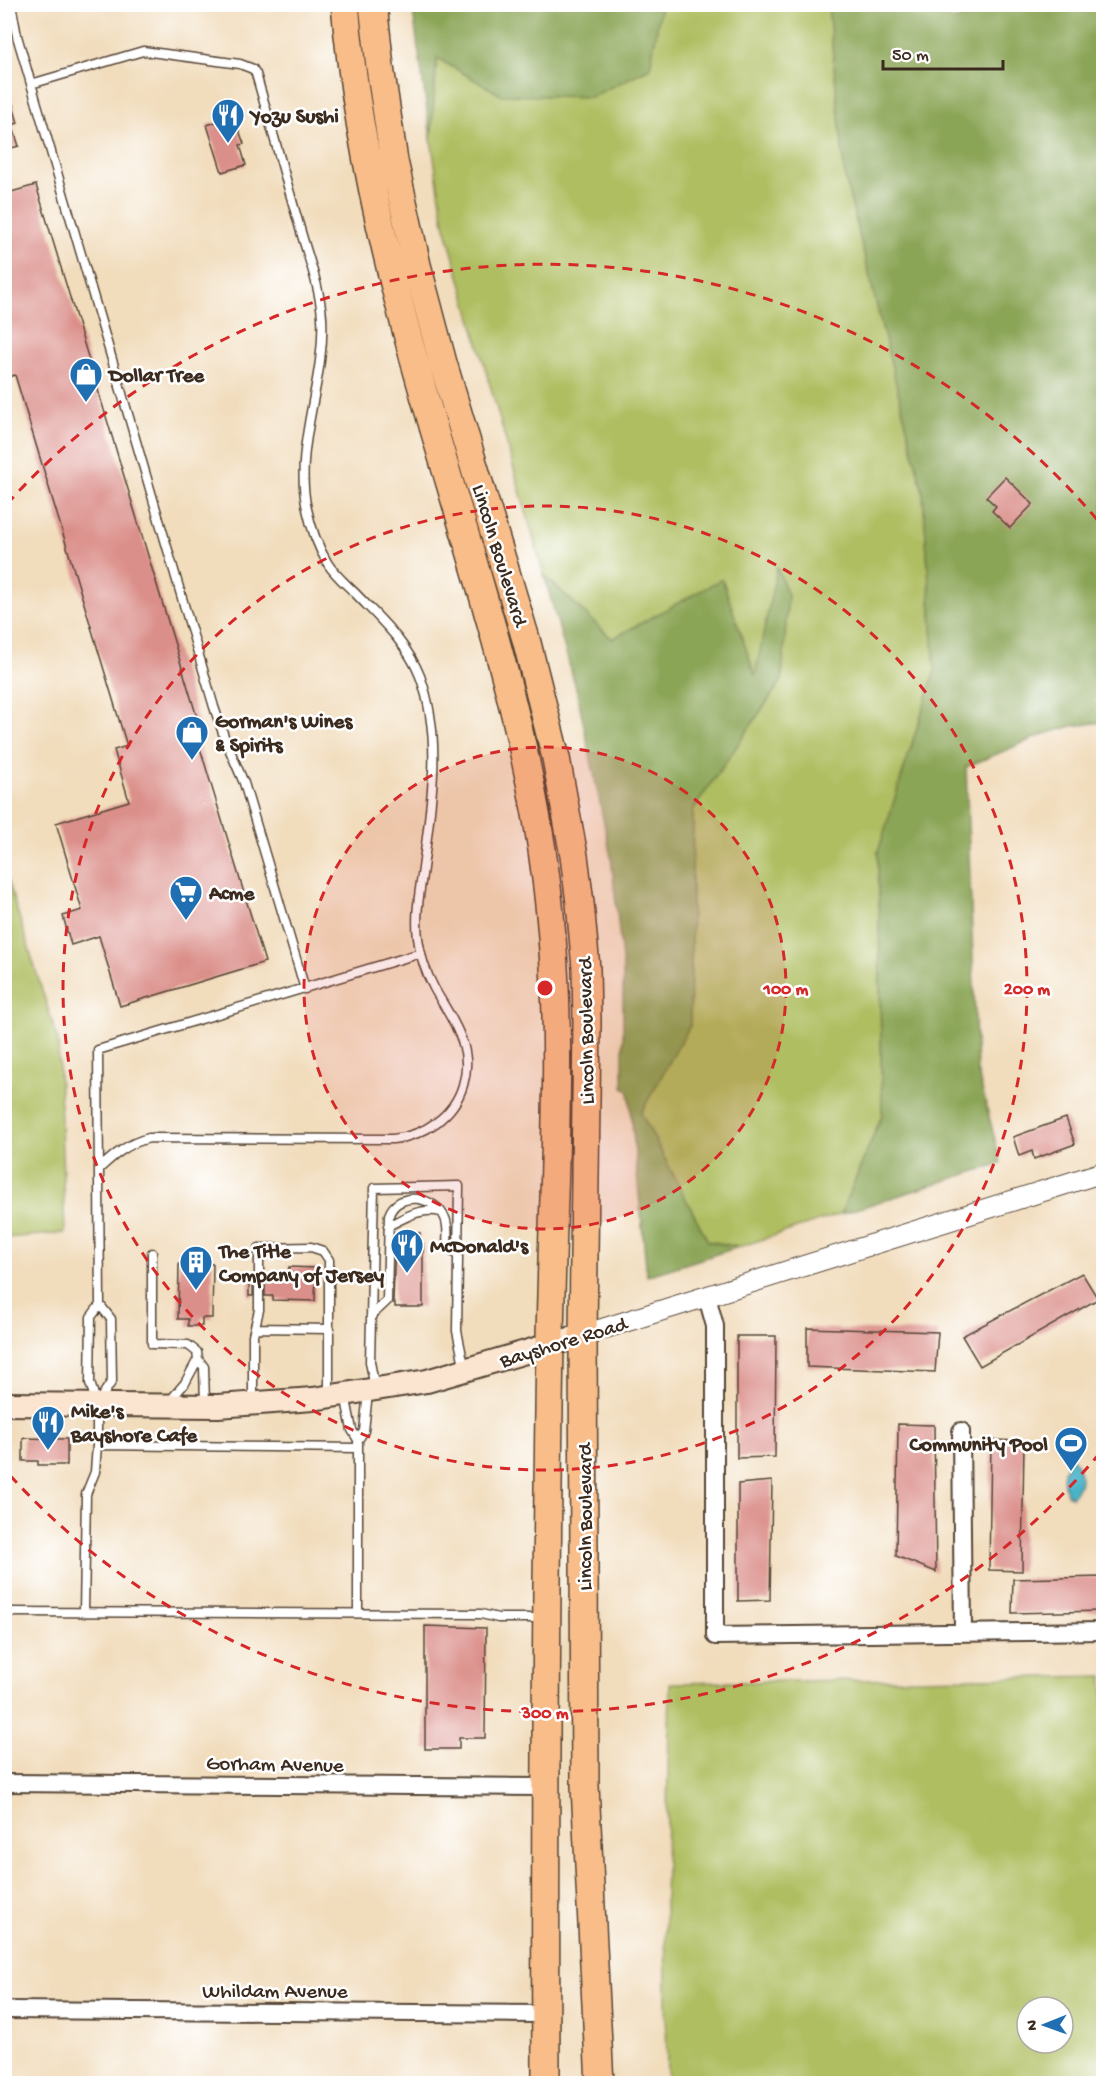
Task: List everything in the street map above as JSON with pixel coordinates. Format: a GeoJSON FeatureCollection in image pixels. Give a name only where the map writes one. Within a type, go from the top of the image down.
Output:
{"type":"FeatureCollection","features":[{"type":"Feature","properties":{"kind":"highway","name":"Lincoln Boulevard"},"geometry":{"type":"LineString","coordinates":[[345,4],[350,67],[385,246],[406,330],[485,598],[510,693],[528,774],[545,873],[555,980],[556,1046],[545,1787],[546,2084]]}},
{"type":"Feature","properties":{"kind":"highway","name":"Lincoln Boulevard"},"geometry":{"type":"LineString","coordinates":[[373,4],[394,161],[417,265],[443,363],[526,639],[556,758],[574,856],[586,968],[583,1335],[585,1786],[600,2084]]}},
{"type":"Feature","properties":{"kind":"main road","name":"Bayshore Road"},"geometry":{"type":"LineString","coordinates":[[4,1404],[254,1404],[337,1395],[427,1381],[583,1335]]}},
{"type":"Feature","properties":{"kind":"street","name":"Bayshore Road"},"geometry":{"type":"LineString","coordinates":[[583,1335],[1104,1172]]}},
{"type":"Feature","properties":{"kind":"street"},"geometry":{"type":"LineString","coordinates":[[707,1297],[715,1326],[715,1636],[1104,1631]]}},
{"type":"Feature","properties":{"kind":"street"},"geometry":{"type":"LineString","coordinates":[[962,1431],[963,1633]]}},
{"type":"Feature","properties":{"kind":"street","name":"Gorham Avenue"},"geometry":{"type":"LineString","coordinates":[[4,1783],[545,1787]]}},
{"type":"Feature","properties":{"kind":"street","name":"Whildam Avenue"},"geometry":{"type":"LineString","coordinates":[[4,2010],[546,2014]]}},
{"type":"Feature","properties":{"kind":"lane"},"geometry":{"type":"LineString","coordinates":[[11,4],[17,36],[219,724],[244,783],[305,989]]}},
{"type":"Feature","properties":{"kind":"lane"},"geometry":{"type":"LineString","coordinates":[[32,84],[136,53],[151,51],[247,65],[256,74],[321,305],[321,346],[304,466],[303,481],[307,510],[317,542],[328,564],[388,627],[407,652],[420,678],[429,712],[433,746],[433,779],[418,905],[418,931],[421,953],[433,985],[461,1034],[466,1055],[466,1071],[459,1096],[446,1115],[428,1128],[410,1136],[393,1139],[149,1138],[124,1148],[100,1168]]}},
{"type":"Feature","properties":{"kind":"lane"},"geometry":{"type":"LineString","coordinates":[[84,1612],[86,1494],[95,1472],[97,1445],[97,1404],[90,1383],[91,1317],[100,1305],[98,1050],[421,953]]}},
{"type":"Feature","properties":{"kind":"lane"},"geometry":{"type":"LineString","coordinates":[[358,1444],[364,1431],[372,1390],[370,1362],[374,1188],[459,1186],[457,1331],[465,1370]]}},
{"type":"Feature","properties":{"kind":"lane"},"geometry":{"type":"LineString","coordinates":[[371,1316],[387,1301],[388,1226],[391,1209],[398,1202],[417,1199],[428,1202],[442,1212],[447,1223],[447,1247],[458,1256]]}},
{"type":"Feature","properties":{"kind":"lane"},"geometry":{"type":"LineString","coordinates":[[388,1226],[424,1210],[442,1212]]}},
{"type":"Feature","properties":{"kind":"lane"},"geometry":{"type":"LineString","coordinates":[[254,1404],[253,1335],[259,1310],[259,1248],[311,1247],[323,1251],[329,1260],[330,1329],[337,1395],[358,1444],[358,1613]]}},
{"type":"Feature","properties":{"kind":"lane"},"geometry":{"type":"LineString","coordinates":[[152,1253],[152,1344],[188,1346],[197,1352],[198,1359],[204,1367],[205,1405]]}},
{"type":"Feature","properties":{"kind":"lane"},"geometry":{"type":"LineString","coordinates":[[97,1404],[112,1381],[111,1319],[100,1305]]}},
{"type":"Feature","properties":{"kind":"lane"},"geometry":{"type":"LineString","coordinates":[[255,1328],[330,1329]]}},
{"type":"Feature","properties":{"kind":"lane"},"geometry":{"type":"LineString","coordinates":[[166,1405],[185,1383],[198,1359]]}},
{"type":"Feature","properties":{"kind":"lane"},"geometry":{"type":"LineString","coordinates":[[97,1445],[358,1444]]}},
{"type":"Feature","properties":{"kind":"lane"},"geometry":{"type":"LineString","coordinates":[[4,1612],[481,1614],[498,1618],[548,1618]]}},
{"type":"Feature","properties":{"kind":"green space"},"geometry":{"type":"Polygon","coordinates":[[[412,4],[661,5],[650,68],[591,97],[501,95],[437,58],[431,139],[412,4]]]}},
{"type":"Feature","properties":{"kind":"green space"},"geometry":{"type":"Polygon","coordinates":[[[661,5],[828,5],[845,177],[923,492],[935,671],[878,852],[882,1115],[841,1214],[739,1247],[708,1241],[640,1113],[690,1025],[693,810],[782,680],[755,677],[722,579],[612,639],[544,575],[444,223],[431,139],[437,58],[501,95],[650,68],[661,5]]]}},
{"type":"Feature","properties":{"kind":"green space"},"geometry":{"type":"Polygon","coordinates":[[[828,5],[923,5],[954,20],[1017,5],[1104,5],[1103,722],[1072,726],[1042,735],[966,767],[977,1070],[1001,1163],[841,1214],[882,1115],[878,852],[935,671],[923,492],[845,177],[828,5]]]}},
{"type":"Feature","properties":{"kind":"green space"},"geometry":{"type":"Polygon","coordinates":[[[777,567],[788,595],[782,680],[693,810],[690,1025],[641,1113],[708,1241],[739,1247],[647,1276],[629,1092],[623,1087],[623,969],[611,857],[577,692],[544,575],[612,639],[722,579],[755,675],[777,567]]]}},
{"type":"Feature","properties":{"kind":"green space"},"geometry":{"type":"Polygon","coordinates":[[[4,869],[58,1041],[65,1233],[5,1238],[4,869]]]}},
{"type":"Feature","properties":{"kind":"green space"},"geometry":{"type":"Polygon","coordinates":[[[1103,1676],[1103,2083],[667,2083],[665,1905],[670,1683],[1103,1676]]]}},
{"type":"Feature","properties":{"kind":"water","name":"Community Pool"},"geometry":{"type":"Polygon","coordinates":[[[1072,1457],[1078,1467],[1080,1477],[1076,1492],[1072,1497],[1066,1494],[1063,1479],[1064,1470],[1072,1457]]]}},
{"type":"Feature","properties":{"kind":"building"},"geometry":{"type":"Polygon","coordinates":[[[4,88],[8,88],[18,123],[12,125],[19,146],[4,150],[4,88]]]}},
{"type":"Feature","properties":{"kind":"building","name":"Yozu Sushi"},"geometry":{"type":"Polygon","coordinates":[[[234,116],[244,144],[240,145],[246,165],[222,172],[207,125],[234,116]]]}},
{"type":"Feature","properties":{"kind":"building"},"geometry":{"type":"Polygon","coordinates":[[[36,185],[199,724],[193,725],[265,962],[120,1006],[99,936],[71,945],[63,916],[82,910],[56,823],[129,801],[114,750],[127,746],[15,375],[4,378],[4,194],[36,185]]]}},
{"type":"Feature","properties":{"kind":"building"},"geometry":{"type":"Polygon","coordinates":[[[1005,477],[1033,504],[1010,528],[992,511],[996,506],[986,497],[1005,477]]]}},
{"type":"Feature","properties":{"kind":"building"},"geometry":{"type":"Polygon","coordinates":[[[1066,1118],[1075,1144],[1034,1159],[1032,1151],[1019,1156],[1013,1137],[1066,1118]]]}},
{"type":"Feature","properties":{"kind":"building","name":"McDonald's"},"geometry":{"type":"Polygon","coordinates":[[[407,1233],[420,1233],[419,1244],[423,1244],[423,1307],[395,1307],[393,1303],[395,1241],[406,1242],[407,1233]]]}},
{"type":"Feature","properties":{"kind":"building","name":"The Title Company of Jersey"},"geometry":{"type":"Polygon","coordinates":[[[179,1263],[213,1264],[212,1318],[202,1318],[202,1326],[188,1326],[188,1319],[178,1319],[179,1263]]]}},
{"type":"Feature","properties":{"kind":"building"},"geometry":{"type":"Polygon","coordinates":[[[289,1267],[316,1268],[315,1301],[273,1300],[273,1296],[265,1296],[265,1278],[273,1278],[273,1274],[289,1274],[289,1267]]]}},
{"type":"Feature","properties":{"kind":"building"},"geometry":{"type":"Polygon","coordinates":[[[1082,1273],[1098,1299],[980,1366],[962,1336],[1082,1273]]]}},
{"type":"Feature","properties":{"kind":"building"},"geometry":{"type":"Polygon","coordinates":[[[249,1278],[253,1278],[253,1296],[249,1296],[249,1278]]]}},
{"type":"Feature","properties":{"kind":"building"},"geometry":{"type":"Polygon","coordinates":[[[807,1328],[938,1332],[935,1372],[807,1367],[807,1328]]]}},
{"type":"Feature","properties":{"kind":"building"},"geometry":{"type":"Polygon","coordinates":[[[737,1336],[776,1336],[775,1457],[737,1458],[737,1336]]]}},
{"type":"Feature","properties":{"kind":"building"},"geometry":{"type":"Polygon","coordinates":[[[898,1424],[934,1425],[936,1572],[896,1556],[898,1424]]]}},
{"type":"Feature","properties":{"kind":"building"},"geometry":{"type":"Polygon","coordinates":[[[23,1438],[67,1439],[67,1465],[38,1465],[38,1461],[23,1461],[23,1438]]]}},
{"type":"Feature","properties":{"kind":"building"},"geometry":{"type":"Polygon","coordinates":[[[991,1440],[1024,1441],[1022,1571],[989,1570],[991,1440]]]}},
{"type":"Feature","properties":{"kind":"building"},"geometry":{"type":"Polygon","coordinates":[[[772,1481],[770,1600],[738,1601],[738,1484],[772,1481]]]}},
{"type":"Feature","properties":{"kind":"building"},"geometry":{"type":"Polygon","coordinates":[[[1104,1577],[1104,1611],[1012,1613],[1013,1579],[1104,1577]]]}},
{"type":"Feature","properties":{"kind":"building"},"geometry":{"type":"Polygon","coordinates":[[[425,1626],[486,1628],[485,1738],[459,1738],[459,1749],[425,1749],[425,1626]]]}},
{"type":"Feature","properties":{"kind":"place","name":"Yozu Sushi"},"geometry":{"type":"Point","coordinates":[228,144]}},
{"type":"Feature","properties":{"kind":"place","name":"Dollar Tree"},"geometry":{"type":"Point","coordinates":[86,403]}},
{"type":"Feature","properties":{"kind":"place","name":"Gorman's Wines & Spirits"},"geometry":{"type":"Point","coordinates":[192,761]}},
{"type":"Feature","properties":{"kind":"place","name":"Acme"},"geometry":{"type":"Point","coordinates":[186,921]}},
{"type":"Feature","properties":{"kind":"place","name":"McDonald's"},"geometry":{"type":"Point","coordinates":[407,1274]}},
{"type":"Feature","properties":{"kind":"place","name":"The Title Company of Jersey"},"geometry":{"type":"Point","coordinates":[196,1291]}},
{"type":"Feature","properties":{"kind":"place","name":"Mike's Bayshore Cafe"},"geometry":{"type":"Point","coordinates":[48,1451]}},
{"type":"Feature","properties":{"kind":"place","name":"Community Pool"},"geometry":{"type":"Point","coordinates":[1071,1472]}}]}
